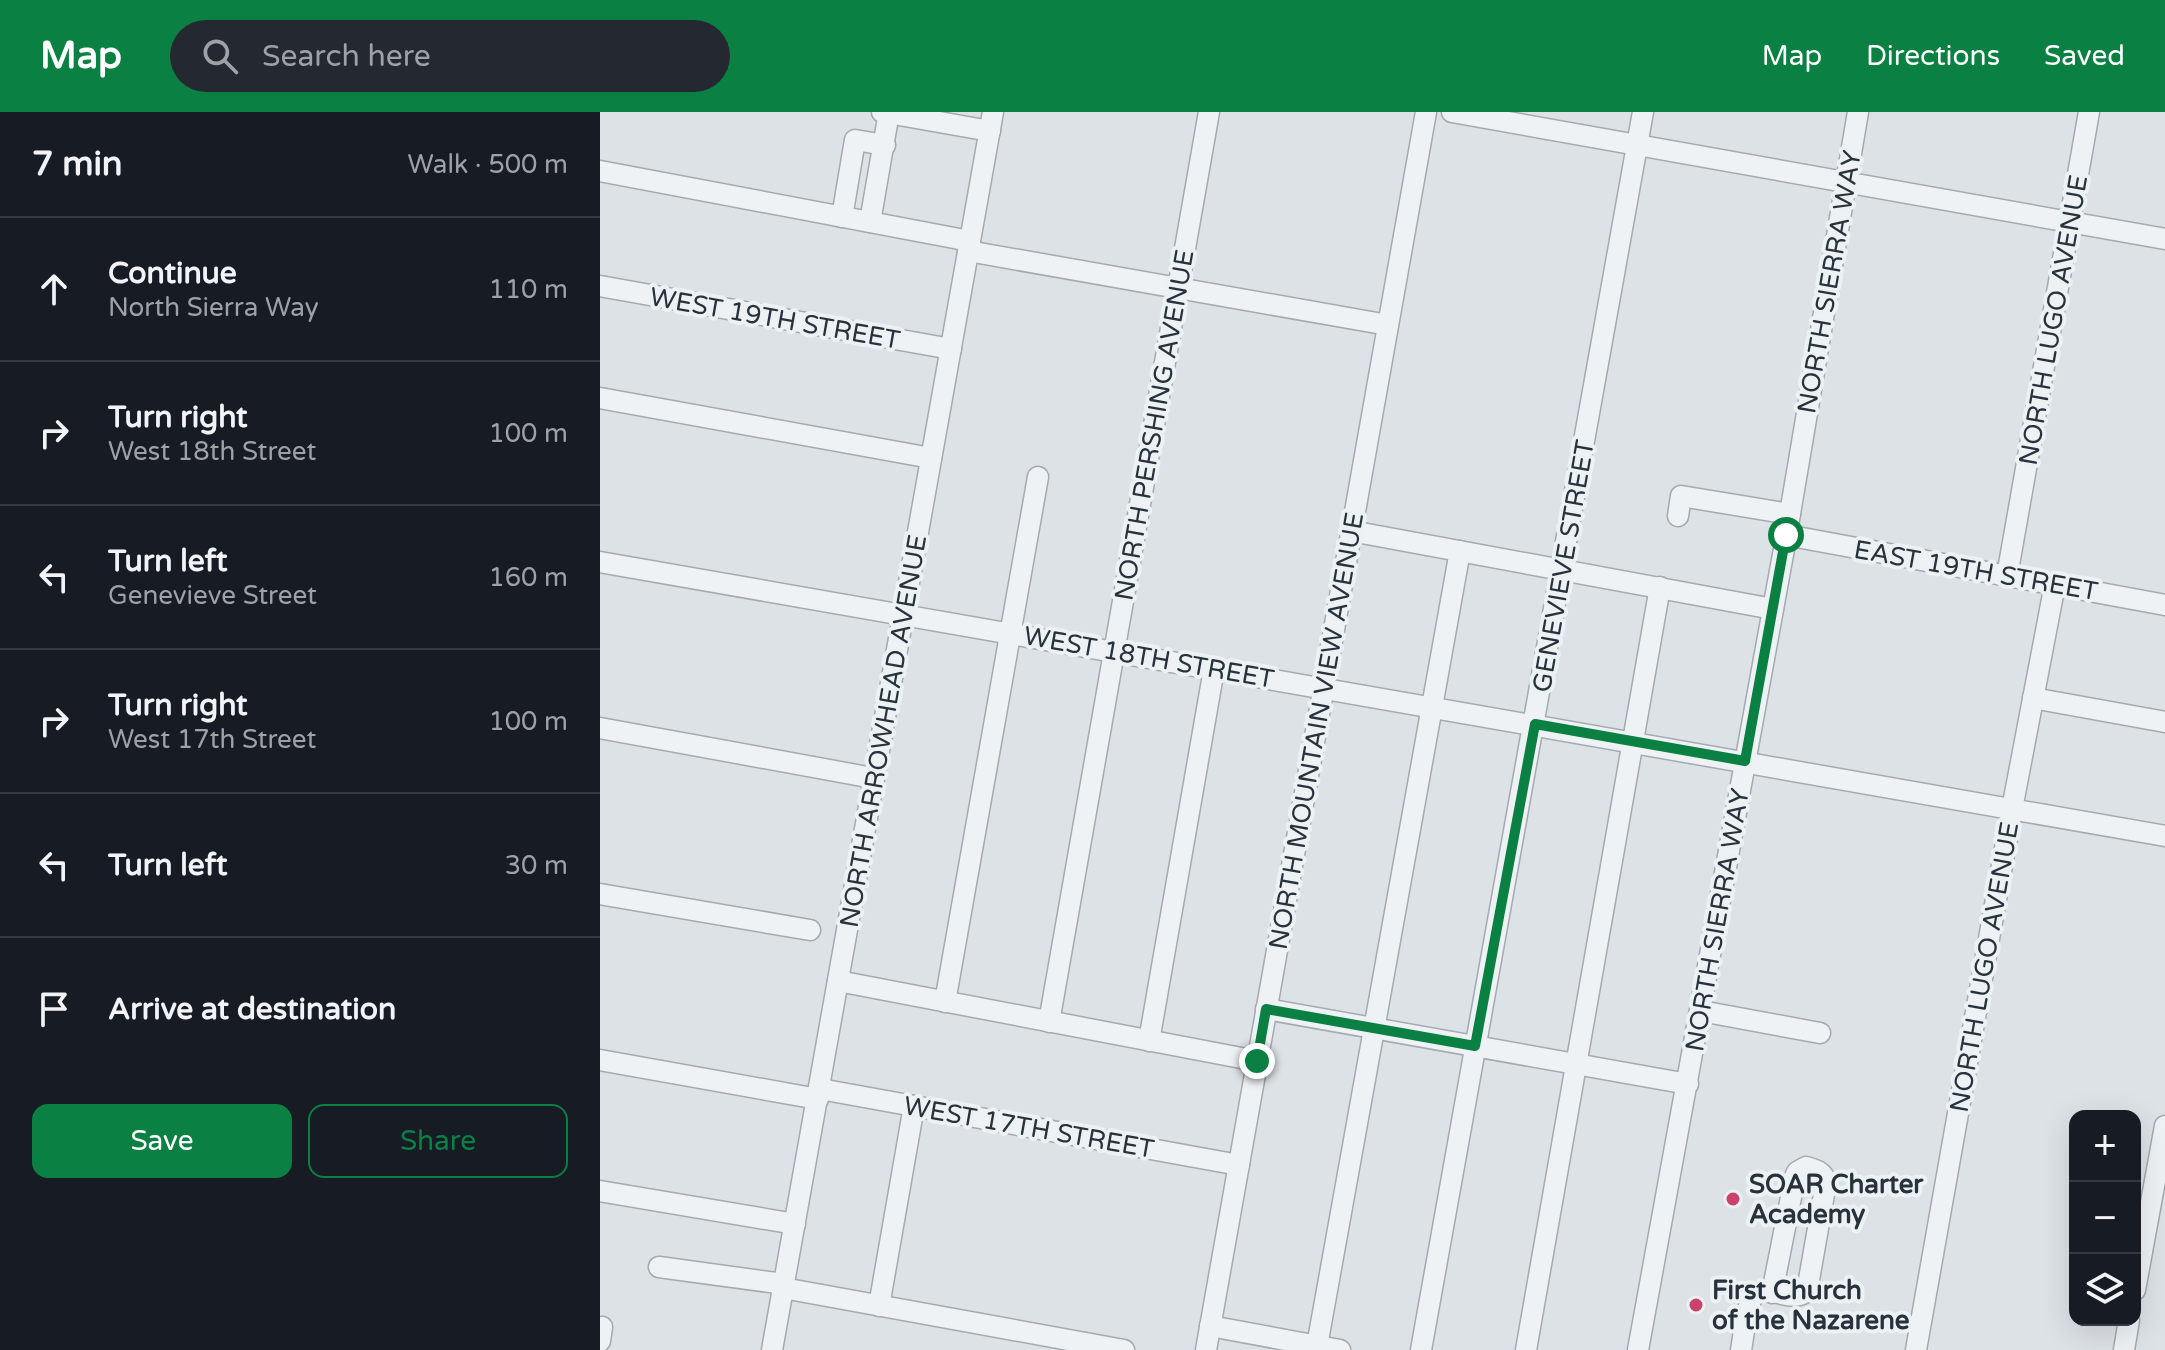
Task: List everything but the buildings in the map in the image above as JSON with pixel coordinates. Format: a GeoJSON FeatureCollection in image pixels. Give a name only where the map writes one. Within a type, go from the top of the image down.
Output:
{"type":"FeatureCollection","features":[{"type":"Feature","properties":{"kind":"street"},"geometry":{"type":"LineString","coordinates":[[870,222],[885,145],[887,112],[991,122]]}},
{"type":"Feature","properties":{"kind":"street","name":"NORTH PERSHING AVENUE"},"geometry":{"type":"LineString","coordinates":[[1049,1022],[1209,112]]}},
{"type":"Feature","properties":{"kind":"street","name":"NORTH MOUNTAIN VIEW AVENUE"},"geometry":{"type":"LineString","coordinates":[[1206,1350],[1426,112]]}},
{"type":"Feature","properties":{"kind":"street"},"geometry":{"type":"LineString","coordinates":[[1452,112],[2165,239]]}},
{"type":"Feature","properties":{"kind":"street","name":"GENEVIEVE STREET"},"geometry":{"type":"LineString","coordinates":[[1421,1350],[1643,112]]}},
{"type":"Feature","properties":{"kind":"street","name":"NORTH SIERRA WAY"},"geometry":{"type":"LineString","coordinates":[[1638,1350],[1790,514],[1858,112]]}},
{"type":"Feature","properties":{"kind":"street","name":"NORTH LUGO AVENUE"},"geometry":{"type":"LineString","coordinates":[[2007,576],[2089,112]]}},
{"type":"Feature","properties":{"kind":"street","name":"NORTH ARROWHEAD AVENUE"},"geometry":{"type":"LineString","coordinates":[[772,1350],[991,122]]}},
{"type":"Feature","properties":{"kind":"street"},"geometry":{"type":"LineString","coordinates":[[842,217],[855,140],[885,145]]}},
{"type":"Feature","properties":{"kind":"street"},"geometry":{"type":"LineString","coordinates":[[600,171],[870,222],[969,246],[1178,288],[1388,325]]}},
{"type":"Feature","properties":{"kind":"street","name":"WEST 19TH STREET"},"geometry":{"type":"LineString","coordinates":[[600,286],[951,349]]}},
{"type":"Feature","properties":{"kind":"street"},"geometry":{"type":"LineString","coordinates":[[600,398],[931,458]]}},
{"type":"Feature","properties":{"kind":"street"},"geometry":{"type":"LineString","coordinates":[[945,1002],[1038,477]]}},
{"type":"Feature","properties":{"kind":"street"},"geometry":{"type":"LineString","coordinates":[[1678,516],[1681,496],[1790,514]]}},
{"type":"Feature","properties":{"kind":"street"},"geometry":{"type":"LineString","coordinates":[[1351,531],[1773,609]]}},
{"type":"Feature","properties":{"kind":"street","name":"EAST 19TH STREET"},"geometry":{"type":"LineString","coordinates":[[1786,535],[2165,605]]}},
{"type":"Feature","properties":{"kind":"street"},"geometry":{"type":"LineString","coordinates":[[1317,1346],[1460,551]]}},
{"type":"Feature","properties":{"kind":"street","name":"WEST 18TH STREET"},"geometry":{"type":"LineString","coordinates":[[600,562],[2165,836]]}},
{"type":"Feature","properties":{"kind":"street","name":"NORTH LUGO AVENUE"},"geometry":{"type":"LineString","coordinates":[[1916,1350],[2055,584]]}},
{"type":"Feature","properties":{"kind":"street"},"geometry":{"type":"LineString","coordinates":[[1526,1350],[1660,587]]}},
{"type":"Feature","properties":{"kind":"street"},"geometry":{"type":"LineString","coordinates":[[1149,1041],[1214,669]]}},
{"type":"Feature","properties":{"kind":"street"},"geometry":{"type":"LineString","coordinates":[[2033,698],[2165,722]]}},
{"type":"Feature","properties":{"kind":"street"},"geometry":{"type":"LineString","coordinates":[[600,728],[873,778]]}},
{"type":"Feature","properties":{"kind":"street"},"geometry":{"type":"LineString","coordinates":[[600,894],[810,930]]}},
{"type":"Feature","properties":{"kind":"street"},"geometry":{"type":"LineString","coordinates":[[838,981],[1257,1061]]}},
{"type":"Feature","properties":{"kind":"street"},"geometry":{"type":"LineString","coordinates":[[1266,1009],[1688,1084]]}},
{"type":"Feature","properties":{"kind":"street"},"geometry":{"type":"LineString","coordinates":[[1701,1011],[1820,1033]]}},
{"type":"Feature","properties":{"kind":"street","name":"WEST 17TH STREET"},"geometry":{"type":"LineString","coordinates":[[600,1060],[914,1106],[1239,1165]]}},
{"type":"Feature","properties":{"kind":"street"},"geometry":{"type":"LineString","coordinates":[[879,1306],[914,1106]]}},
{"type":"Feature","properties":{"kind":"street"},"geometry":{"type":"LineString","coordinates":[[2141,1263],[2162,1167],[2165,1126]]}},
{"type":"Feature","properties":{"kind":"street"},"geometry":{"type":"LineString","coordinates":[[1741,1350],[1751,1301],[1756,1293],[1762,1290],[1772,1293],[1794,1298],[1801,1297],[1807,1291],[1826,1183],[1818,1170],[1806,1167],[1795,1177],[1772,1293]]}},
{"type":"Feature","properties":{"kind":"street"},"geometry":{"type":"LineString","coordinates":[[600,1191],[795,1224]]}},
{"type":"Feature","properties":{"kind":"street"},"geometry":{"type":"LineString","coordinates":[[659,1267],[784,1286],[1124,1350]]}},
{"type":"Feature","properties":{"kind":"street"},"geometry":{"type":"LineString","coordinates":[[1210,1326],[1340,1350]]}},
{"type":"Feature","properties":{"kind":"street"},"geometry":{"type":"LineString","coordinates":[[2124,1350],[2128,1326]]}},
{"type":"Feature","properties":{"kind":"street"},"geometry":{"type":"LineString","coordinates":[[1005,1350],[1009,1329]]}},
{"type":"Feature","properties":{"kind":"place","name":"SOAR Charter Academy"},"geometry":{"type":"Point","coordinates":[1733,1199]}},
{"type":"Feature","properties":{"kind":"place","name":"First Church of the Nazarene"},"geometry":{"type":"Point","coordinates":[1696,1305]}},
{"type":"Feature","properties":{"kind":"route"},"geometry":{"type":"LineString","coordinates":[[1257,1061],[1266,1009],[1475,1046],[1535,724],[1745,761],[1786,535]]}}]}
